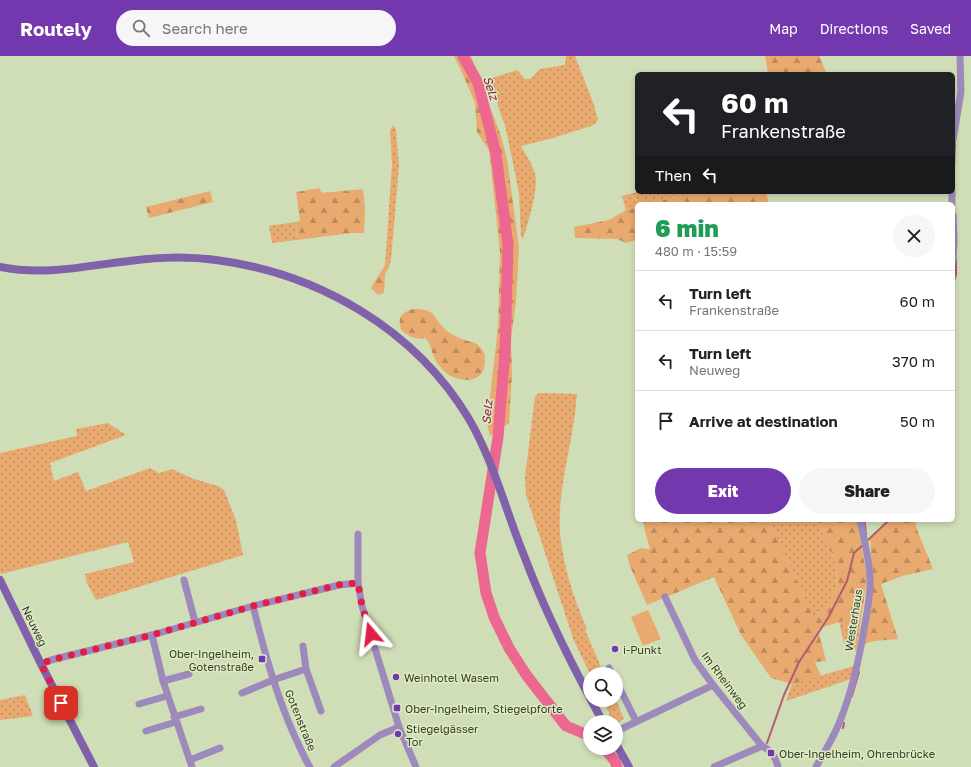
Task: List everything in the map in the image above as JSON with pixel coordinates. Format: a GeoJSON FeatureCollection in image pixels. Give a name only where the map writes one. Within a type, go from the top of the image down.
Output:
{"type":"FeatureCollection","features":[{"type":"Feature","properties":{"kind":"main road"},"geometry":{"type":"LineString","coordinates":[[0,267],[20,270],[46,271],[161,258],[197,258],[220,260],[255,267],[296,279],[328,292],[378,321],[415,352],[438,376],[460,406],[476,433],[490,463],[524,557],[544,604],[583,685]]}},
{"type":"Feature","properties":{"kind":"main road","name":"Neuweg"},"geometry":{"type":"LineString","coordinates":[[0,580],[94,767]]}},
{"type":"Feature","properties":{"kind":"main road"},"geometry":{"type":"LineString","coordinates":[[622,755],[629,767]]}},
{"type":"Feature","properties":{"kind":"street"},"geometry":{"type":"LineString","coordinates":[[955,128],[961,92],[960,56]]}},
{"type":"Feature","properties":{"kind":"street","name":"Westerhaus"},"geometry":{"type":"LineString","coordinates":[[816,767],[840,722],[857,669],[866,618],[870,579],[860,522]]}},
{"type":"Feature","properties":{"kind":"street"},"geometry":{"type":"LineString","coordinates":[[358,534],[358,583],[362,606],[399,727],[416,767]]}},
{"type":"Feature","properties":{"kind":"street"},"geometry":{"type":"LineString","coordinates":[[184,580],[195,622]]}},
{"type":"Feature","properties":{"kind":"street"},"geometry":{"type":"LineString","coordinates":[[41,664],[59,658],[152,635],[253,606],[338,585],[358,583]]}},
{"type":"Feature","properties":{"kind":"street","name":"Im Rheinweg"},"geometry":{"type":"LineString","coordinates":[[665,597],[695,660],[712,685],[762,746],[771,753],[778,767]]}},
{"type":"Feature","properties":{"kind":"street","name":"Gotenstraße"},"geometry":{"type":"LineString","coordinates":[[253,606],[263,646],[274,680],[291,728],[310,767]]}},
{"type":"Feature","properties":{"kind":"street"},"geometry":{"type":"LineString","coordinates":[[152,635],[163,681],[191,764],[220,748]]}},
{"type":"Feature","properties":{"kind":"street","name":"Gotenstraße"},"geometry":{"type":"LineString","coordinates":[[303,646],[306,669],[321,711]]}},
{"type":"Feature","properties":{"kind":"street","name":"Gotenstraße"},"geometry":{"type":"LineString","coordinates":[[242,693],[306,669]]}},
{"type":"Feature","properties":{"kind":"street"},"geometry":{"type":"LineString","coordinates":[[163,681],[190,674]]}},
{"type":"Feature","properties":{"kind":"street"},"geometry":{"type":"LineString","coordinates":[[623,728],[712,685]]}},
{"type":"Feature","properties":{"kind":"street"},"geometry":{"type":"LineString","coordinates":[[623,695],[636,721]]}},
{"type":"Feature","properties":{"kind":"street"},"geometry":{"type":"LineString","coordinates":[[138,704],[168,696]]}},
{"type":"Feature","properties":{"kind":"street"},"geometry":{"type":"LineString","coordinates":[[146,731],[201,709]]}},
{"type":"Feature","properties":{"kind":"street"},"geometry":{"type":"LineString","coordinates":[[334,767],[380,735],[399,727]]}},
{"type":"Feature","properties":{"kind":"street"},"geometry":{"type":"LineString","coordinates":[[714,767],[762,746]]}},
{"type":"Feature","properties":{"kind":"green space"},"geometry":{"type":"Polygon","coordinates":[[[454,56],[471,56],[501,136],[507,159],[519,247],[516,301],[511,340],[512,374],[509,423],[490,436],[487,423],[498,327],[500,252],[489,150],[477,132],[475,103],[454,56]]]}},
{"type":"Feature","properties":{"kind":"green space"},"geometry":{"type":"Polygon","coordinates":[[[566,56],[575,56],[594,105],[598,120],[594,125],[521,146],[533,167],[536,180],[536,188],[523,239],[521,236],[519,193],[509,144],[505,126],[489,79],[517,70],[525,79],[530,79],[540,69],[565,65],[566,56]]]}},
{"type":"Feature","properties":{"kind":"green space"},"geometry":{"type":"Polygon","coordinates":[[[765,56],[819,56],[826,72],[768,72],[765,56]]]}},
{"type":"Feature","properties":{"kind":"green space"},"geometry":{"type":"Polygon","coordinates":[[[394,125],[396,130],[399,166],[391,260],[389,267],[385,265],[392,165],[390,130],[394,125]]]}},
{"type":"Feature","properties":{"kind":"green space"},"geometry":{"type":"Polygon","coordinates":[[[319,188],[322,193],[363,189],[365,208],[364,233],[352,233],[297,240],[296,222],[300,221],[296,192],[319,188]]]}},
{"type":"Feature","properties":{"kind":"green space"},"geometry":{"type":"Polygon","coordinates":[[[210,191],[213,202],[149,218],[146,207],[210,191]]]}},
{"type":"Feature","properties":{"kind":"green space"},"geometry":{"type":"Polygon","coordinates":[[[635,193],[635,194],[686,194],[656,202],[635,202],[635,208],[626,210],[622,196],[635,193]]]}},
{"type":"Feature","properties":{"kind":"green space"},"geometry":{"type":"Polygon","coordinates":[[[686,194],[766,194],[768,202],[656,202],[686,194]]]}},
{"type":"Feature","properties":{"kind":"green space"},"geometry":{"type":"Polygon","coordinates":[[[635,208],[635,241],[626,243],[617,239],[575,238],[574,227],[609,220],[626,210],[635,208]]]}},
{"type":"Feature","properties":{"kind":"green space"},"geometry":{"type":"Polygon","coordinates":[[[296,222],[297,240],[272,243],[269,226],[296,222]]]}},
{"type":"Feature","properties":{"kind":"green space"},"geometry":{"type":"Polygon","coordinates":[[[385,265],[389,267],[385,274],[384,293],[378,295],[371,288],[385,265]]]}},
{"type":"Feature","properties":{"kind":"green space"},"geometry":{"type":"Polygon","coordinates":[[[413,309],[427,310],[449,333],[479,346],[483,351],[485,358],[484,369],[480,375],[470,380],[463,380],[450,376],[437,363],[429,342],[425,338],[412,337],[401,330],[401,316],[405,312],[413,309]]]}},
{"type":"Feature","properties":{"kind":"green space"},"geometry":{"type":"Polygon","coordinates":[[[539,393],[577,394],[576,409],[561,495],[561,545],[570,582],[587,629],[585,630],[601,667],[587,667],[574,641],[526,495],[525,477],[535,396],[539,393]]]}},
{"type":"Feature","properties":{"kind":"green space"},"geometry":{"type":"Polygon","coordinates":[[[108,423],[126,435],[50,463],[54,481],[78,472],[86,491],[150,468],[159,473],[172,469],[191,478],[218,486],[224,490],[236,520],[243,555],[96,600],[87,583],[85,574],[134,562],[128,542],[1,574],[0,453],[77,436],[76,429],[108,423]]]}},
{"type":"Feature","properties":{"kind":"green space"},"geometry":{"type":"Polygon","coordinates":[[[643,522],[773,522],[771,525],[814,619],[823,610],[837,589],[836,564],[818,522],[857,522],[867,578],[861,620],[839,622],[818,629],[826,661],[815,662],[821,676],[792,684],[771,678],[741,635],[714,577],[647,605],[630,566],[627,555],[641,548],[650,549],[643,522]]]}},
{"type":"Feature","properties":{"kind":"green space"},"geometry":{"type":"Polygon","coordinates":[[[773,522],[818,522],[836,564],[837,589],[823,610],[814,619],[771,525],[773,522]]]}},
{"type":"Feature","properties":{"kind":"green space"},"geometry":{"type":"Polygon","coordinates":[[[887,522],[916,522],[916,527],[933,569],[902,576],[881,584],[898,639],[874,641],[864,644],[873,582],[870,538],[887,522]]]}},
{"type":"Feature","properties":{"kind":"green space"},"geometry":{"type":"Polygon","coordinates":[[[648,610],[661,639],[643,646],[631,617],[648,610]]]}},
{"type":"Feature","properties":{"kind":"green space"},"geometry":{"type":"Polygon","coordinates":[[[861,620],[857,650],[846,651],[839,622],[861,620]]]}},
{"type":"Feature","properties":{"kind":"green space"},"geometry":{"type":"Polygon","coordinates":[[[854,666],[851,679],[786,701],[792,684],[854,666]]]}},
{"type":"Feature","properties":{"kind":"green space"},"geometry":{"type":"Polygon","coordinates":[[[25,695],[33,716],[0,720],[0,700],[25,695]]]}},
{"type":"Feature","properties":{"kind":"green space"},"geometry":{"type":"Polygon","coordinates":[[[606,707],[619,707],[622,715],[610,715],[606,707]]]}},
{"type":"Feature","properties":{"kind":"waterway","name":"Selz"},"geometry":{"type":"LineString","coordinates":[[463,56],[478,83],[496,154],[508,245],[505,352],[498,437],[480,553],[486,593],[494,617],[509,648],[527,676],[566,726],[583,733]]}},
{"type":"Feature","properties":{"kind":"waterway"},"geometry":{"type":"LineString","coordinates":[[955,278],[956,260]]}},
{"type":"Feature","properties":{"kind":"waterway"},"geometry":{"type":"LineString","coordinates":[[867,541],[887,522]]}},
{"type":"Feature","properties":{"kind":"waterway"},"geometry":{"type":"LineString","coordinates":[[865,525],[866,534]]}},
{"type":"Feature","properties":{"kind":"waterway"},"geometry":{"type":"LineString","coordinates":[[767,743],[784,695],[799,662],[828,618],[847,581],[854,553],[864,544]]}},
{"type":"Feature","properties":{"kind":"waterway"},"geometry":{"type":"LineString","coordinates":[[852,696],[859,672]]}},
{"type":"Feature","properties":{"kind":"waterway"},"geometry":{"type":"LineString","coordinates":[[843,728],[844,723]]}},
{"type":"Feature","properties":{"kind":"waterway","name":"Selz"},"geometry":{"type":"LineString","coordinates":[[610,755],[615,761],[617,767]]}},
{"type":"Feature","properties":{"kind":"place","name":"i-Punkt"},"geometry":{"type":"Point","coordinates":[615,649]}},
{"type":"Feature","properties":{"kind":"place","name":"Ober-Ingelheim, Gotenstraße"},"geometry":{"type":"Point","coordinates":[262,659]}},
{"type":"Feature","properties":{"kind":"place","name":"Weinhotel Wasem"},"geometry":{"type":"Point","coordinates":[396,677]}},
{"type":"Feature","properties":{"kind":"place","name":"Ober-Ingelheim, Stiegelpforte"},"geometry":{"type":"Point","coordinates":[397,708]}},
{"type":"Feature","properties":{"kind":"place","name":"Stiegelgässer Tor"},"geometry":{"type":"Point","coordinates":[398,734]}},
{"type":"Feature","properties":{"kind":"place","name":"Ober-Ingelheim, Ohrenbrücke"},"geometry":{"type":"Point","coordinates":[771,753]}},
{"type":"Feature","properties":{"kind":"route"},"geometry":{"type":"LineString","coordinates":[[61,703],[41,664],[51,660],[152,635],[253,606],[338,585],[358,583],[362,606],[371,634]]}}]}
